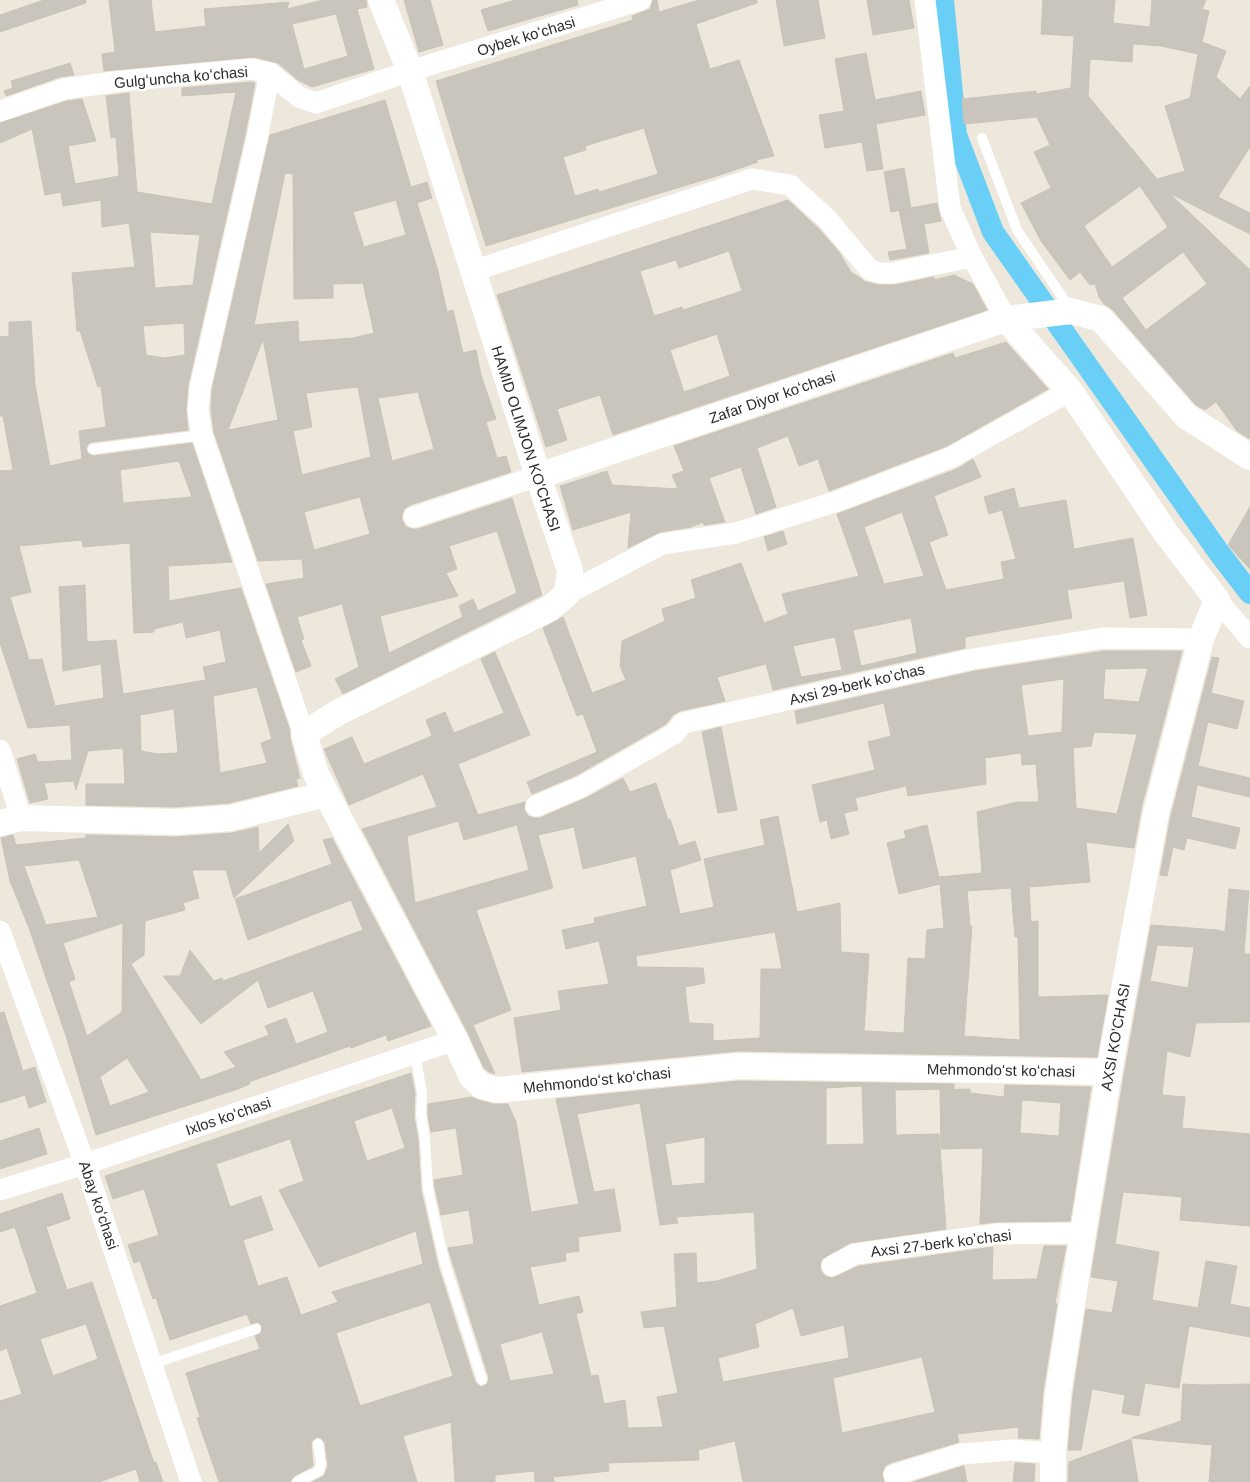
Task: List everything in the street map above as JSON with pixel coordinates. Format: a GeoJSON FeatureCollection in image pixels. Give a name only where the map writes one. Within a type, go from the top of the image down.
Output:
{"type":"FeatureCollection","features":[{"type":"Feature","properties":{"kind":"street","name":"HAMID OLIMJON KO'CHASI"},"geometry":{"type":"LineString","coordinates":[[381,0],[410,71],[538,476],[570,570],[567,594]]}},
{"type":"Feature","properties":{"kind":"street","name":"Oybek koʻchasi"},"geometry":{"type":"LineString","coordinates":[[410,71],[641,0]]}},
{"type":"Feature","properties":{"kind":"street"},"geometry":{"type":"LineString","coordinates":[[924,0],[950,208],[972,257],[1070,391],[1166,533],[1217,600],[1250,638]]}},
{"type":"Feature","properties":{"kind":"street","name":"Gulgʻuncha koʻchasi"},"geometry":{"type":"LineString","coordinates":[[1,109],[64,89],[121,81],[252,69],[270,73],[299,97],[316,103],[410,71]]}},
{"type":"Feature","properties":{"kind":"street"},"geometry":{"type":"LineString","coordinates":[[270,73],[200,388],[198,411],[202,435],[304,734],[337,713],[549,609],[567,594],[662,544],[736,533],[838,501],[952,457],[1070,391]]}},
{"type":"Feature","properties":{"kind":"street"},"geometry":{"type":"LineString","coordinates":[[473,271],[752,179],[790,185],[828,220],[870,270],[880,273],[892,273],[972,257]]}},
{"type":"Feature","properties":{"kind":"street"},"geometry":{"type":"LineString","coordinates":[[1070,311],[1101,319],[1186,416],[1250,457]]}},
{"type":"Feature","properties":{"kind":"street","name":"Zafar Diyor koʻchasi"},"geometry":{"type":"LineString","coordinates":[[538,476],[1015,318],[1070,311]]}},
{"type":"Feature","properties":{"kind":"street"},"geometry":{"type":"LineString","coordinates":[[414,517],[538,476]]}},
{"type":"Feature","properties":{"kind":"street","name":"AXSI KO'CHASI"},"geometry":{"type":"LineString","coordinates":[[1053,1482],[1053,1453],[1058,1392],[1109,1072],[1156,814],[1201,639],[1217,600]]}},
{"type":"Feature","properties":{"kind":"street","name":"Аxsi 29-berk koʼchas"},"geometry":{"type":"LineString","coordinates":[[536,806],[581,787],[674,734],[682,723],[982,657],[1103,638],[1201,639]]}},
{"type":"Feature","properties":{"kind":"street","name":"Mehmondoʻst koʻchasi"},"geometry":{"type":"LineString","coordinates":[[304,734],[316,774],[326,794],[455,1040],[472,1077],[482,1086],[497,1090],[738,1066],[1109,1072]]}},
{"type":"Feature","properties":{"kind":"street"},"geometry":{"type":"LineString","coordinates":[[0,750],[10,820],[174,822],[231,818],[326,794]]}},
{"type":"Feature","properties":{"kind":"street","name":"Abay koʻchasi"},"geometry":{"type":"LineString","coordinates":[[0,931],[85,1164],[191,1482]]}},
{"type":"Feature","properties":{"kind":"street","name":"Ixlos koʻchasi"},"geometry":{"type":"LineString","coordinates":[[0,1190],[85,1164],[455,1040]]}},
{"type":"Feature","properties":{"kind":"street","name":"Аxsi 27-berk koʼchasi"},"geometry":{"type":"LineString","coordinates":[[832,1266],[855,1254],[997,1234],[1083,1233]]}},
{"type":"Feature","properties":{"kind":"street"},"geometry":{"type":"LineString","coordinates":[[894,1475],[961,1454],[1013,1450],[1053,1453]]}},
{"type":"Feature","properties":{"kind":"lane"},"geometry":{"type":"LineString","coordinates":[[982,138],[1016,230],[1070,311]]}},
{"type":"Feature","properties":{"kind":"lane"},"geometry":{"type":"LineString","coordinates":[[93,449],[202,435]]}},
{"type":"Feature","properties":{"kind":"lane"},"geometry":{"type":"LineString","coordinates":[[415,1053],[422,1093],[421,1115],[425,1139],[428,1189],[445,1264],[482,1380]]}},
{"type":"Feature","properties":{"kind":"lane"},"geometry":{"type":"LineString","coordinates":[[152,1364],[256,1329]]}},
{"type":"Feature","properties":{"kind":"lane"},"geometry":{"type":"LineString","coordinates":[[297,1482],[319,1471],[321,1464],[318,1444]]}},
{"type":"Feature","properties":{"kind":"building"},"geometry":{"type":"Polygon","coordinates":[[[44,0],[85,0],[86,3],[0,32],[0,15],[44,0]]]}},
{"type":"Feature","properties":{"kind":"building"},"geometry":{"type":"Polygon","coordinates":[[[109,0],[151,0],[155,32],[206,26],[204,9],[289,2],[287,9],[323,0],[366,0],[367,7],[357,9],[374,69],[312,87],[298,80],[278,63],[254,57],[104,71],[102,54],[115,52],[109,0]],[[336,14],[292,24],[304,69],[348,56],[336,14]]]}},
{"type":"Feature","properties":{"kind":"building"},"geometry":{"type":"Polygon","coordinates":[[[404,0],[430,0],[443,45],[419,52],[404,0]]]}},
{"type":"Feature","properties":{"kind":"building"},"geometry":{"type":"Polygon","coordinates":[[[515,0],[577,0],[578,5],[488,31],[481,10],[515,0]]]}},
{"type":"Feature","properties":{"kind":"building"},"geometry":{"type":"Polygon","coordinates":[[[653,0],[657,0],[659,12],[699,0],[757,0],[757,3],[696,24],[710,69],[739,60],[774,156],[756,160],[758,162],[723,174],[486,246],[436,81],[633,20],[632,16],[650,9],[653,0]],[[644,128],[585,146],[586,150],[563,157],[575,196],[598,189],[599,192],[658,174],[644,128]]]}},
{"type":"Feature","properties":{"kind":"building"},"geometry":{"type":"Polygon","coordinates":[[[776,0],[818,0],[825,38],[784,46],[776,0]]]}},
{"type":"Feature","properties":{"kind":"building"},"geometry":{"type":"Polygon","coordinates":[[[867,0],[909,0],[914,28],[873,35],[867,0]]]}},
{"type":"Feature","properties":{"kind":"building"},"geometry":{"type":"Polygon","coordinates":[[[1043,0],[1115,0],[1113,23],[1150,27],[1152,0],[1206,0],[1202,9],[1209,11],[1202,42],[1226,51],[1216,77],[1240,99],[1250,86],[1250,147],[1218,197],[1250,213],[1250,234],[1169,193],[1250,270],[1250,439],[1237,431],[1216,402],[1205,410],[1196,405],[1112,309],[1104,304],[1099,297],[1095,284],[1090,285],[1080,272],[1070,280],[1041,241],[1021,203],[1051,188],[1034,152],[1050,145],[1037,117],[964,124],[962,99],[1036,91],[1036,94],[1071,88],[1074,36],[1041,34],[1043,0]],[[1133,44],[1132,62],[1090,59],[1088,96],[1157,179],[1185,171],[1165,106],[1190,98],[1198,54],[1161,46],[1133,44]],[[1140,186],[1084,226],[1112,267],[1168,227],[1140,186]],[[1183,252],[1122,298],[1146,330],[1207,284],[1183,252]]]}},
{"type":"Feature","properties":{"kind":"building"},"geometry":{"type":"Polygon","coordinates":[[[866,53],[875,100],[921,91],[925,115],[876,124],[883,169],[867,171],[862,142],[825,148],[819,115],[844,111],[835,59],[866,53]]]}},
{"type":"Feature","properties":{"kind":"building"},"geometry":{"type":"Polygon","coordinates":[[[70,63],[74,75],[60,77],[6,96],[4,91],[13,88],[11,81],[70,63]]]}},
{"type":"Feature","properties":{"kind":"building"},"geometry":{"type":"Polygon","coordinates":[[[255,83],[188,385],[186,410],[188,430],[92,442],[88,444],[86,449],[88,454],[94,456],[192,443],[232,562],[168,566],[169,601],[241,588],[290,731],[300,778],[296,779],[298,786],[229,803],[175,807],[86,805],[86,784],[125,784],[123,748],[88,751],[76,790],[74,781],[44,783],[48,799],[30,803],[17,759],[35,754],[38,762],[72,760],[70,725],[28,728],[0,643],[0,471],[13,470],[3,416],[0,416],[0,337],[9,336],[9,322],[31,321],[35,385],[50,466],[82,459],[79,431],[106,427],[101,386],[98,387],[80,331],[77,331],[72,273],[135,267],[129,223],[102,227],[101,200],[63,206],[61,192],[45,195],[32,129],[0,143],[0,123],[67,101],[82,99],[96,141],[68,146],[75,184],[119,176],[116,137],[111,138],[106,96],[129,93],[137,192],[212,204],[236,92],[182,96],[182,88],[255,83]],[[150,232],[155,288],[193,285],[200,235],[150,232]],[[184,323],[143,326],[146,355],[165,358],[185,355],[184,323]],[[179,461],[120,470],[123,503],[192,497],[179,461]],[[82,540],[19,546],[31,592],[10,597],[29,660],[42,659],[55,706],[104,698],[101,664],[63,671],[59,587],[85,585],[87,642],[116,640],[123,694],[206,680],[203,667],[226,662],[220,630],[186,638],[183,622],[154,629],[154,632],[134,633],[130,543],[83,547],[82,540]],[[257,687],[213,696],[220,773],[267,763],[261,743],[272,739],[257,687]],[[174,709],[140,715],[141,751],[158,754],[178,753],[174,709]]]}},
{"type":"Feature","properties":{"kind":"building"},"geometry":{"type":"Polygon","coordinates":[[[385,100],[411,187],[427,182],[432,198],[417,203],[438,271],[447,312],[453,310],[463,353],[476,350],[481,375],[496,419],[486,422],[497,458],[506,456],[511,472],[410,505],[404,509],[402,520],[406,527],[418,529],[512,498],[542,595],[343,694],[335,679],[359,667],[342,604],[297,617],[304,639],[301,640],[311,666],[296,672],[266,584],[304,578],[302,559],[258,561],[214,432],[211,410],[212,390],[270,135],[385,100]],[[285,173],[254,325],[298,321],[299,342],[353,338],[374,333],[363,283],[333,284],[333,298],[294,299],[293,174],[285,173]],[[396,200],[353,212],[364,247],[406,235],[396,200]],[[263,339],[228,430],[278,420],[263,339]],[[358,387],[306,393],[312,427],[293,431],[302,475],[371,457],[358,387]],[[418,392],[378,398],[392,461],[434,449],[418,392]],[[360,497],[304,512],[314,550],[370,534],[360,497]],[[497,531],[449,546],[457,569],[446,573],[458,596],[380,616],[389,653],[463,617],[459,606],[473,599],[478,611],[517,593],[497,531]]]}},
{"type":"Feature","properties":{"kind":"building"},"geometry":{"type":"Polygon","coordinates":[[[904,168],[911,208],[891,212],[884,172],[904,168]]]}},
{"type":"Feature","properties":{"kind":"building"},"geometry":{"type":"Polygon","coordinates":[[[788,200],[819,229],[839,252],[851,272],[866,282],[880,285],[895,285],[934,277],[934,280],[954,275],[973,284],[987,310],[613,435],[600,395],[557,409],[567,440],[546,447],[497,295],[788,200]],[[729,251],[679,268],[676,260],[640,271],[654,316],[682,307],[683,310],[742,291],[729,251]],[[717,334],[670,350],[684,392],[730,376],[717,334]]]}},
{"type":"Feature","properties":{"kind":"building"},"geometry":{"type":"Polygon","coordinates":[[[937,203],[941,221],[924,224],[929,253],[890,260],[888,252],[907,249],[899,210],[937,203]]]}},
{"type":"Feature","properties":{"kind":"building"},"geometry":{"type":"Polygon","coordinates":[[[1006,342],[1048,389],[947,446],[829,491],[818,459],[799,466],[788,436],[757,448],[776,507],[756,514],[741,467],[709,478],[725,522],[704,525],[703,522],[691,527],[660,532],[628,548],[631,512],[573,530],[560,486],[607,471],[612,485],[678,489],[672,475],[684,471],[674,446],[953,353],[955,358],[1006,342]]]}},
{"type":"Feature","properties":{"kind":"building"},"geometry":{"type":"Polygon","coordinates":[[[973,459],[981,477],[934,496],[948,535],[929,542],[946,590],[1004,579],[1001,562],[1016,559],[1002,510],[989,514],[984,497],[1014,488],[1019,508],[1066,500],[1074,549],[1133,538],[1147,615],[1130,618],[1124,581],[1067,590],[1072,618],[965,637],[965,648],[773,690],[766,664],[717,677],[725,701],[680,711],[673,715],[666,724],[575,776],[532,794],[527,782],[597,752],[583,714],[577,716],[543,628],[563,617],[592,693],[626,680],[620,666],[622,641],[665,621],[662,609],[696,598],[691,580],[741,563],[764,623],[788,614],[782,594],[859,576],[837,514],[957,469],[973,459]],[[902,512],[864,527],[884,584],[924,576],[902,512]],[[911,618],[853,630],[861,666],[917,653],[911,618]],[[835,637],[793,646],[801,677],[842,670],[835,637]]]}},
{"type":"Feature","properties":{"kind":"building"},"geometry":{"type":"Polygon","coordinates":[[[1250,507],[1250,569],[1228,545],[1250,507]]]}},
{"type":"Feature","properties":{"kind":"building"},"geometry":{"type":"Polygon","coordinates":[[[783,531],[787,544],[768,551],[764,537],[783,531]]]}},
{"type":"Feature","properties":{"kind":"building"},"geometry":{"type":"Polygon","coordinates":[[[1104,651],[1182,651],[1141,809],[1134,848],[1086,842],[1090,882],[1029,887],[1031,922],[1038,921],[1038,997],[1108,995],[1097,1057],[738,1051],[522,1072],[514,1018],[561,1010],[558,991],[609,984],[599,941],[566,949],[562,930],[595,923],[594,918],[647,906],[636,856],[583,869],[574,827],[538,835],[553,888],[476,910],[511,1010],[473,1025],[495,1074],[489,1072],[484,1068],[468,1033],[362,829],[437,807],[423,774],[349,805],[324,749],[352,737],[364,764],[432,736],[426,720],[445,712],[454,733],[504,713],[481,659],[495,652],[530,735],[458,764],[478,815],[525,802],[524,810],[528,816],[540,818],[586,798],[623,778],[630,792],[656,783],[679,846],[695,841],[701,860],[670,870],[680,914],[714,907],[704,859],[765,845],[760,820],[778,816],[797,912],[840,903],[841,952],[869,954],[864,1031],[904,1033],[908,958],[925,959],[927,930],[944,928],[940,884],[899,894],[887,843],[906,838],[904,831],[927,825],[939,877],[982,873],[977,812],[1017,802],[1039,802],[1036,764],[1022,765],[1021,753],[985,758],[986,784],[908,796],[906,786],[855,798],[858,810],[844,813],[849,834],[831,839],[827,820],[820,822],[812,785],[875,770],[868,742],[891,736],[884,703],[797,724],[795,711],[975,671],[1104,651]],[[1148,668],[1105,669],[1103,699],[1139,702],[1148,668]],[[1064,679],[1021,685],[1028,736],[1062,732],[1064,679]],[[1094,732],[1091,746],[1073,748],[1076,808],[1117,814],[1137,734],[1094,732]],[[458,821],[407,836],[415,903],[529,870],[517,825],[464,840],[458,821]],[[1011,888],[967,891],[970,926],[972,926],[964,1036],[1020,1040],[1018,937],[1015,937],[1011,888]],[[775,932],[636,956],[637,967],[703,968],[705,983],[685,987],[689,1023],[713,1024],[713,1041],[760,1038],[761,969],[782,969],[775,932]]]}},
{"type":"Feature","properties":{"kind":"building"},"geometry":{"type":"Polygon","coordinates":[[[1212,657],[1219,658],[1211,693],[1244,701],[1237,729],[1208,722],[1198,766],[1250,778],[1250,797],[1197,785],[1191,817],[1240,828],[1235,849],[1187,838],[1184,850],[1173,847],[1167,876],[1160,875],[1171,816],[1212,657]]]}},
{"type":"Feature","properties":{"kind":"building"},"geometry":{"type":"Polygon","coordinates":[[[721,727],[737,810],[718,813],[702,732],[721,727]]]}},
{"type":"Feature","properties":{"kind":"building"},"geometry":{"type":"Polygon","coordinates":[[[288,824],[294,841],[234,898],[226,870],[192,870],[199,898],[183,903],[185,910],[145,921],[144,955],[131,964],[201,1080],[236,1067],[224,1052],[269,1035],[265,1026],[286,1018],[296,1044],[328,1032],[313,991],[268,1008],[258,980],[201,1024],[163,976],[180,976],[190,950],[214,981],[222,978],[223,981],[363,930],[351,900],[248,940],[235,899],[332,864],[323,840],[332,838],[431,1026],[388,1041],[386,1035],[351,1048],[350,1046],[249,1082],[250,1084],[238,1089],[96,1135],[66,1036],[29,928],[10,881],[1,838],[13,835],[16,845],[86,838],[86,835],[176,837],[232,833],[258,827],[259,853],[288,824]],[[79,860],[24,866],[46,925],[98,917],[79,860]],[[123,923],[63,943],[75,979],[69,982],[87,1036],[122,1012],[123,923]],[[127,1058],[100,1077],[110,1106],[149,1092],[127,1058]]]}},
{"type":"Feature","properties":{"kind":"building"},"geometry":{"type":"Polygon","coordinates":[[[1229,889],[1249,891],[1244,954],[1250,954],[1250,1022],[1196,1023],[1190,1057],[1167,1051],[1162,1095],[1185,1097],[1182,1128],[1250,1134],[1250,1226],[1180,1220],[1182,1197],[1123,1192],[1115,1244],[1159,1252],[1152,1300],[1198,1308],[1206,1261],[1237,1266],[1230,1304],[1250,1308],[1250,1337],[1189,1326],[1179,1388],[1145,1383],[1139,1416],[1122,1413],[1125,1395],[1092,1389],[1081,1450],[1068,1450],[1073,1395],[1086,1309],[1112,1313],[1118,1281],[1091,1277],[1151,925],[1225,932],[1229,889]],[[1157,945],[1150,981],[1188,988],[1194,947],[1157,945]]]}},
{"type":"Feature","properties":{"kind":"building"},"geometry":{"type":"Polygon","coordinates":[[[4,1012],[23,1071],[35,1067],[46,1102],[29,1108],[25,1095],[0,1103],[0,1013],[4,1012]]]}},
{"type":"Feature","properties":{"kind":"building"},"geometry":{"type":"Polygon","coordinates":[[[411,1073],[415,1093],[414,1116],[418,1140],[421,1190],[438,1266],[475,1382],[481,1387],[487,1384],[489,1378],[448,1248],[474,1244],[469,1210],[441,1215],[434,1180],[463,1175],[456,1128],[431,1132],[428,1104],[472,1097],[493,1104],[508,1104],[516,1122],[531,1212],[579,1204],[556,1099],[739,1081],[954,1084],[954,1089],[895,1090],[896,1135],[939,1134],[946,1229],[850,1243],[822,1259],[821,1271],[825,1276],[832,1278],[859,1266],[993,1247],[992,1280],[1037,1279],[1044,1246],[1066,1246],[1055,1303],[1057,1304],[1043,1391],[1039,1439],[1018,1438],[1019,1427],[957,1434],[959,1442],[885,1466],[882,1473],[884,1482],[743,1482],[735,1441],[698,1450],[699,1460],[608,1463],[609,1471],[553,1477],[554,1482],[535,1482],[534,1471],[495,1475],[495,1482],[455,1482],[451,1422],[403,1436],[417,1482],[312,1482],[324,1476],[328,1466],[325,1443],[321,1438],[317,1437],[311,1442],[313,1466],[294,1476],[290,1482],[219,1482],[197,1418],[200,1417],[186,1373],[260,1349],[255,1336],[261,1333],[262,1326],[258,1322],[251,1324],[247,1314],[170,1340],[156,1298],[153,1299],[140,1261],[134,1263],[128,1245],[159,1235],[144,1189],[113,1199],[105,1176],[411,1073]],[[862,1086],[826,1088],[826,1145],[864,1144],[862,1086]],[[640,1103],[577,1114],[594,1192],[614,1189],[621,1231],[578,1237],[579,1251],[565,1253],[566,1261],[530,1267],[539,1305],[579,1296],[583,1312],[576,1314],[591,1376],[598,1375],[604,1404],[625,1400],[628,1428],[663,1427],[657,1397],[678,1393],[664,1326],[644,1328],[641,1312],[677,1307],[674,1254],[696,1253],[697,1283],[717,1281],[757,1269],[754,1212],[676,1217],[678,1223],[660,1225],[640,1103]],[[392,1108],[354,1121],[367,1161],[405,1148],[392,1108]],[[705,1137],[665,1144],[672,1186],[705,1183],[705,1137]],[[290,1139],[216,1164],[230,1207],[261,1196],[273,1230],[243,1240],[258,1286],[287,1277],[301,1315],[338,1302],[332,1292],[423,1264],[416,1231],[319,1267],[279,1190],[304,1181],[290,1139]],[[430,1302],[336,1333],[360,1406],[453,1376],[430,1302]],[[793,1308],[755,1324],[759,1347],[718,1358],[723,1382],[849,1358],[844,1325],[801,1336],[793,1308]],[[542,1332],[500,1344],[510,1381],[554,1374],[542,1332]],[[922,1357],[833,1378],[842,1433],[935,1412],[922,1357]]]}},
{"type":"Feature","properties":{"kind":"building"},"geometry":{"type":"Polygon","coordinates":[[[1005,1085],[1091,1087],[1070,1221],[980,1224],[983,1148],[941,1149],[940,1090],[970,1089],[970,1093],[1004,1097],[1005,1085]],[[1022,1100],[1020,1133],[1059,1136],[1061,1103],[1022,1100]]]}},
{"type":"Feature","properties":{"kind":"building"},"geometry":{"type":"Polygon","coordinates":[[[39,1128],[47,1154],[0,1169],[0,1141],[39,1128]]]}},
{"type":"Feature","properties":{"kind":"building"},"geometry":{"type":"Polygon","coordinates":[[[62,1193],[70,1219],[46,1227],[67,1290],[92,1282],[154,1463],[156,1462],[163,1482],[140,1482],[136,1469],[99,1482],[0,1482],[0,1401],[22,1394],[7,1348],[0,1351],[0,1306],[37,1293],[15,1227],[0,1232],[0,1214],[62,1193]],[[86,1324],[40,1339],[53,1376],[98,1359],[86,1324]]]}},
{"type":"Feature","properties":{"kind":"building"},"geometry":{"type":"Polygon","coordinates":[[[1183,1384],[1250,1384],[1250,1482],[1209,1482],[1212,1445],[1131,1438],[1181,1421],[1183,1384]]]}},
{"type":"Feature","properties":{"kind":"building"},"geometry":{"type":"Polygon","coordinates":[[[1131,1439],[1138,1482],[1068,1482],[1069,1462],[1131,1439]]]}},
{"type":"Feature","properties":{"kind":"building"},"geometry":{"type":"Polygon","coordinates":[[[1015,1463],[1035,1464],[1034,1482],[1013,1482],[1015,1463]]]}},
{"type":"Feature","properties":{"kind":"building"},"geometry":{"type":"Polygon","coordinates":[[[963,1466],[967,1482],[913,1482],[963,1466]]]}},
{"type":"Feature","properties":{"kind":"waterway"},"geometry":{"type":"LineString","coordinates":[[943,0],[956,135],[993,232],[1220,554],[1250,593]]}}]}
